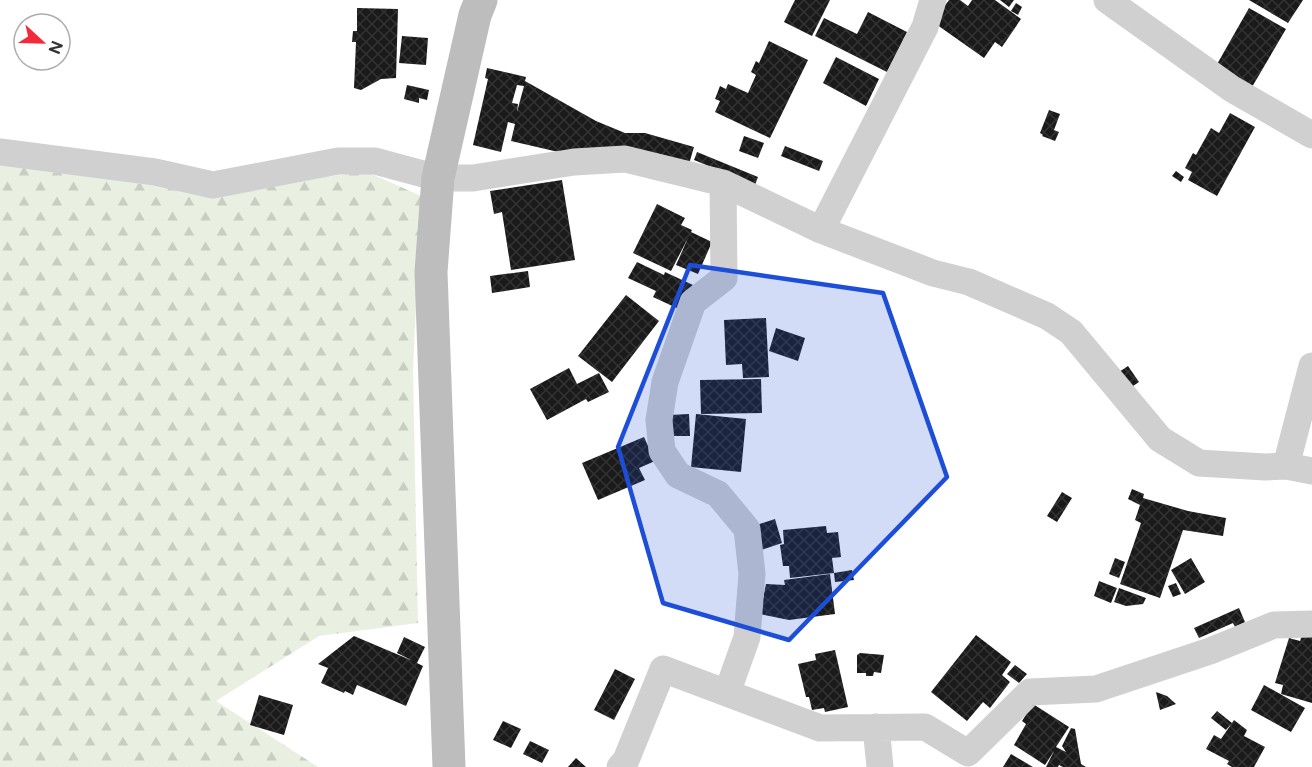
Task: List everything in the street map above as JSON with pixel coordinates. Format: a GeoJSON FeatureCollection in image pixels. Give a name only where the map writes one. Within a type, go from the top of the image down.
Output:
{"type":"FeatureCollection","features":[{"type":"Feature","properties":{"kind":"street"},"geometry":{"type":"LineString","coordinates":[[449,767],[431,272],[438,178],[475,15],[481,0]]}},
{"type":"Feature","properties":{"kind":"street"},"geometry":{"type":"LineString","coordinates":[[821,231],[925,27],[933,0]]}},
{"type":"Feature","properties":{"kind":"street"},"geometry":{"type":"LineString","coordinates":[[1107,0],[1232,89],[1312,135]]}},
{"type":"Feature","properties":{"kind":"street"},"geometry":{"type":"LineString","coordinates":[[0,152],[154,172],[213,185],[338,161],[375,161],[438,178],[473,178],[574,162],[625,159],[723,183],[821,231],[933,273],[969,282],[1047,316],[1071,332],[1160,439],[1199,463],[1299,468],[1312,366]]}},
{"type":"Feature","properties":{"kind":"street"},"geometry":{"type":"LineString","coordinates":[[723,183],[724,278],[693,302],[665,382],[659,420],[662,451],[678,475],[718,494],[747,529],[752,574],[747,637],[727,693]]}},
{"type":"Feature","properties":{"kind":"street"},"geometry":{"type":"LineString","coordinates":[[620,767],[626,760],[663,669],[820,729],[925,727],[968,753],[1030,692],[1096,689],[1210,651],[1274,625],[1312,624]]}},
{"type":"Feature","properties":{"kind":"street"},"geometry":{"type":"LineString","coordinates":[[876,727],[880,767]]}},
{"type":"Feature","properties":{"kind":"highlighted area"},"geometry":{"type":"Polygon","coordinates":[[[690,265],[883,293],[947,477],[789,640],[663,603],[618,447],[690,265]]]}},
{"type":"Feature","properties":{"kind":"green space"},"geometry":{"type":"Polygon","coordinates":[[[0,164],[215,194],[365,171],[421,196],[413,371],[418,623],[319,636],[216,701],[318,767],[0,767],[0,164]]]}},
{"type":"Feature","properties":{"kind":"building"},"geometry":{"type":"Polygon","coordinates":[[[795,0],[830,0],[812,36],[784,22],[795,0]]]}},
{"type":"Feature","properties":{"kind":"building"},"geometry":{"type":"Polygon","coordinates":[[[949,0],[960,0],[968,6],[972,0],[995,0],[1021,19],[1002,47],[995,42],[984,58],[933,22],[949,0]]]}},
{"type":"Feature","properties":{"kind":"building"},"geometry":{"type":"Polygon","coordinates":[[[1000,0],[1014,0],[1009,7],[1000,0]]]}},
{"type":"Feature","properties":{"kind":"building"},"geometry":{"type":"Polygon","coordinates":[[[1249,0],[1303,0],[1288,23],[1249,0]]]}},
{"type":"Feature","properties":{"kind":"building"},"geometry":{"type":"Polygon","coordinates":[[[1016,3],[1022,7],[1018,15],[1011,11],[1016,3]]]}},
{"type":"Feature","properties":{"kind":"building"},"geometry":{"type":"Polygon","coordinates":[[[357,8],[398,9],[396,78],[381,79],[361,90],[354,88],[356,42],[352,42],[353,31],[357,31],[357,8]]]}},
{"type":"Feature","properties":{"kind":"building"},"geometry":{"type":"Polygon","coordinates":[[[1249,8],[1286,29],[1252,87],[1216,66],[1249,8]]]}},
{"type":"Feature","properties":{"kind":"building"},"geometry":{"type":"Polygon","coordinates":[[[868,12],[907,32],[887,72],[815,36],[824,18],[857,34],[868,12]]]}},
{"type":"Feature","properties":{"kind":"building"},"geometry":{"type":"Polygon","coordinates":[[[402,36],[428,38],[426,65],[399,63],[402,36]]]}},
{"type":"Feature","properties":{"kind":"building"},"geometry":{"type":"Polygon","coordinates":[[[769,41],[808,60],[770,138],[715,112],[720,101],[715,99],[720,86],[726,89],[728,84],[748,93],[756,75],[751,72],[756,61],[759,63],[769,41]]]}},
{"type":"Feature","properties":{"kind":"building"},"geometry":{"type":"Polygon","coordinates":[[[836,57],[879,79],[866,106],[823,83],[836,57]]]}},
{"type":"Feature","properties":{"kind":"building"},"geometry":{"type":"Polygon","coordinates":[[[487,68],[526,77],[525,81],[596,121],[625,133],[645,133],[694,147],[689,164],[567,154],[511,141],[515,124],[508,122],[501,152],[473,145],[488,79],[485,78],[487,68]],[[517,85],[512,103],[518,104],[517,112],[524,86],[517,85]]]}},
{"type":"Feature","properties":{"kind":"building"},"geometry":{"type":"Polygon","coordinates":[[[407,85],[429,90],[427,100],[419,98],[419,103],[404,99],[407,85]]]}},
{"type":"Feature","properties":{"kind":"building"},"geometry":{"type":"Polygon","coordinates":[[[1049,110],[1060,114],[1054,130],[1059,132],[1055,141],[1040,133],[1049,110]]]}},
{"type":"Feature","properties":{"kind":"building"},"geometry":{"type":"Polygon","coordinates":[[[1230,113],[1255,127],[1217,196],[1188,180],[1192,172],[1185,168],[1193,153],[1196,155],[1211,128],[1219,133],[1230,113]]]}},
{"type":"Feature","properties":{"kind":"building"},"geometry":{"type":"Polygon","coordinates":[[[744,136],[764,143],[758,158],[739,151],[744,136]]]}},
{"type":"Feature","properties":{"kind":"building"},"geometry":{"type":"Polygon","coordinates":[[[785,146],[823,161],[819,171],[781,156],[785,146]]]}},
{"type":"Feature","properties":{"kind":"building"},"geometry":{"type":"Polygon","coordinates":[[[697,152],[758,177],[755,185],[694,160],[697,152]]]}},
{"type":"Feature","properties":{"kind":"building"},"geometry":{"type":"Polygon","coordinates":[[[1176,171],[1184,177],[1181,182],[1172,176],[1176,171]]]}},
{"type":"Feature","properties":{"kind":"building"},"geometry":{"type":"Polygon","coordinates":[[[562,180],[575,260],[511,270],[502,212],[494,214],[490,191],[562,180]]]}},
{"type":"Feature","properties":{"kind":"building"},"geometry":{"type":"Polygon","coordinates":[[[657,204],[685,218],[681,225],[712,242],[698,274],[676,265],[688,238],[671,271],[633,253],[657,204]]]}},
{"type":"Feature","properties":{"kind":"building"},"geometry":{"type":"Polygon","coordinates":[[[637,262],[693,285],[681,310],[653,297],[656,291],[628,278],[637,262]]]}},
{"type":"Feature","properties":{"kind":"building"},"geometry":{"type":"Polygon","coordinates":[[[528,271],[530,287],[492,293],[490,276],[528,271]]]}},
{"type":"Feature","properties":{"kind":"building"},"geometry":{"type":"Polygon","coordinates":[[[626,295],[659,321],[612,382],[578,356],[626,295]]]}},
{"type":"Feature","properties":{"kind":"building"},"geometry":{"type":"Polygon","coordinates":[[[766,318],[769,377],[743,378],[742,364],[726,365],[724,320],[766,318]]]}},
{"type":"Feature","properties":{"kind":"building"},"geometry":{"type":"Polygon","coordinates":[[[776,328],[805,338],[798,361],[769,351],[776,328]]]}},
{"type":"Feature","properties":{"kind":"building"},"geometry":{"type":"Polygon","coordinates":[[[1128,366],[1139,382],[1130,388],[1119,372],[1128,366]]]}},
{"type":"Feature","properties":{"kind":"building"},"geometry":{"type":"Polygon","coordinates":[[[569,368],[577,384],[599,373],[609,392],[588,402],[586,399],[547,420],[530,389],[569,368]]]}},
{"type":"Feature","properties":{"kind":"building"},"geometry":{"type":"Polygon","coordinates":[[[761,379],[762,413],[701,414],[700,380],[761,379]]]}},
{"type":"Feature","properties":{"kind":"building"},"geometry":{"type":"Polygon","coordinates":[[[689,414],[690,436],[671,436],[670,415],[689,414]]]}},
{"type":"Feature","properties":{"kind":"building"},"geometry":{"type":"Polygon","coordinates":[[[696,414],[746,419],[741,472],[691,467],[696,414]]]}},
{"type":"Feature","properties":{"kind":"building"},"geometry":{"type":"Polygon","coordinates":[[[644,437],[655,461],[639,468],[645,480],[598,500],[582,463],[644,437]]]}},
{"type":"Feature","properties":{"kind":"building"},"geometry":{"type":"Polygon","coordinates":[[[1132,489],[1144,494],[1143,498],[1188,511],[1226,518],[1223,536],[1183,530],[1160,598],[1120,584],[1141,523],[1135,520],[1140,505],[1128,499],[1132,489]]]}},
{"type":"Feature","properties":{"kind":"building"},"geometry":{"type":"Polygon","coordinates":[[[1062,492],[1072,498],[1057,522],[1047,516],[1062,492]]]}},
{"type":"Feature","properties":{"kind":"building"},"geometry":{"type":"Polygon","coordinates":[[[775,519],[782,543],[761,550],[753,526],[775,519]]]}},
{"type":"Feature","properties":{"kind":"building"},"geometry":{"type":"Polygon","coordinates":[[[826,526],[827,533],[838,532],[841,557],[832,558],[834,573],[790,578],[789,566],[783,566],[780,545],[784,544],[783,530],[826,526]]]}},
{"type":"Feature","properties":{"kind":"building"},"geometry":{"type":"Polygon","coordinates":[[[1115,558],[1125,562],[1119,578],[1109,574],[1115,558]]]}},
{"type":"Feature","properties":{"kind":"building"},"geometry":{"type":"Polygon","coordinates":[[[1191,558],[1205,582],[1185,594],[1171,570],[1191,558]]]}},
{"type":"Feature","properties":{"kind":"building"},"geometry":{"type":"Polygon","coordinates":[[[852,570],[854,580],[835,582],[834,573],[852,570]]]}},
{"type":"Feature","properties":{"kind":"building"},"geometry":{"type":"Polygon","coordinates":[[[830,574],[835,614],[789,620],[760,614],[766,584],[785,585],[784,580],[830,574]]]}},
{"type":"Feature","properties":{"kind":"building"},"geometry":{"type":"Polygon","coordinates":[[[1099,581],[1117,588],[1111,603],[1094,596],[1099,581]]]}},
{"type":"Feature","properties":{"kind":"building"},"geometry":{"type":"Polygon","coordinates":[[[1176,583],[1181,594],[1173,597],[1168,586],[1176,583]]]}},
{"type":"Feature","properties":{"kind":"building"},"geometry":{"type":"Polygon","coordinates":[[[1119,588],[1146,598],[1143,604],[1126,606],[1114,602],[1119,588]]]}},
{"type":"Feature","properties":{"kind":"building"},"geometry":{"type":"Polygon","coordinates":[[[1239,608],[1245,622],[1235,627],[1233,623],[1199,638],[1194,628],[1239,608]]]}},
{"type":"Feature","properties":{"kind":"building"},"geometry":{"type":"Polygon","coordinates":[[[1304,629],[1312,632],[1312,703],[1281,694],[1283,685],[1275,683],[1289,638],[1300,641],[1304,629]]]}},
{"type":"Feature","properties":{"kind":"building"},"geometry":{"type":"Polygon","coordinates":[[[976,635],[1011,662],[1002,675],[1010,682],[990,708],[983,702],[967,721],[931,692],[976,635]]]}},
{"type":"Feature","properties":{"kind":"building"},"geometry":{"type":"Polygon","coordinates":[[[354,636],[413,661],[397,653],[404,637],[425,647],[417,663],[423,666],[406,706],[357,685],[353,695],[321,683],[328,668],[318,664],[354,636]]]}},
{"type":"Feature","properties":{"kind":"building"},"geometry":{"type":"Polygon","coordinates":[[[835,650],[848,707],[825,712],[824,708],[812,710],[809,697],[806,697],[798,664],[816,660],[815,654],[835,650]]]}},
{"type":"Feature","properties":{"kind":"building"},"geometry":{"type":"Polygon","coordinates":[[[860,653],[884,655],[881,673],[874,672],[873,676],[866,676],[866,673],[857,673],[857,655],[860,653]]]}},
{"type":"Feature","properties":{"kind":"building"},"geometry":{"type":"Polygon","coordinates":[[[1015,665],[1027,674],[1019,683],[1007,674],[1015,665]]]}},
{"type":"Feature","properties":{"kind":"building"},"geometry":{"type":"Polygon","coordinates":[[[615,669],[635,679],[614,720],[594,710],[615,669]]]}},
{"type":"Feature","properties":{"kind":"building"},"geometry":{"type":"Polygon","coordinates":[[[1264,685],[1305,708],[1291,732],[1251,710],[1264,685]]]}},
{"type":"Feature","properties":{"kind":"building"},"geometry":{"type":"Polygon","coordinates":[[[1156,692],[1167,696],[1176,704],[1160,710],[1156,692]]]}},
{"type":"Feature","properties":{"kind":"building"},"geometry":{"type":"Polygon","coordinates":[[[259,695],[293,705],[284,735],[250,725],[259,695]]]}},
{"type":"Feature","properties":{"kind":"building"},"geometry":{"type":"Polygon","coordinates":[[[1033,704],[1069,727],[1056,747],[1066,752],[1062,746],[1071,728],[1075,729],[1081,764],[1086,767],[1059,765],[1058,767],[1046,767],[1054,751],[1045,765],[1014,745],[1026,724],[1022,721],[1033,704]]]}},
{"type":"Feature","properties":{"kind":"building"},"geometry":{"type":"Polygon","coordinates":[[[1217,711],[1232,723],[1226,730],[1211,718],[1217,711]]]}},
{"type":"Feature","properties":{"kind":"building"},"geometry":{"type":"Polygon","coordinates":[[[1234,720],[1247,730],[1244,736],[1265,747],[1254,767],[1232,767],[1227,764],[1229,761],[1206,749],[1214,735],[1221,739],[1234,720]]]}},
{"type":"Feature","properties":{"kind":"building"},"geometry":{"type":"Polygon","coordinates":[[[503,721],[521,729],[511,748],[493,740],[503,721]]]}},
{"type":"Feature","properties":{"kind":"building"},"geometry":{"type":"Polygon","coordinates":[[[530,741],[549,750],[542,763],[523,754],[530,741]]]}},
{"type":"Feature","properties":{"kind":"building"},"geometry":{"type":"Polygon","coordinates":[[[1011,754],[1033,767],[1003,767],[1011,754]]]}},
{"type":"Feature","properties":{"kind":"building"},"geometry":{"type":"Polygon","coordinates":[[[576,758],[586,767],[568,767],[576,758]]]}}]}
